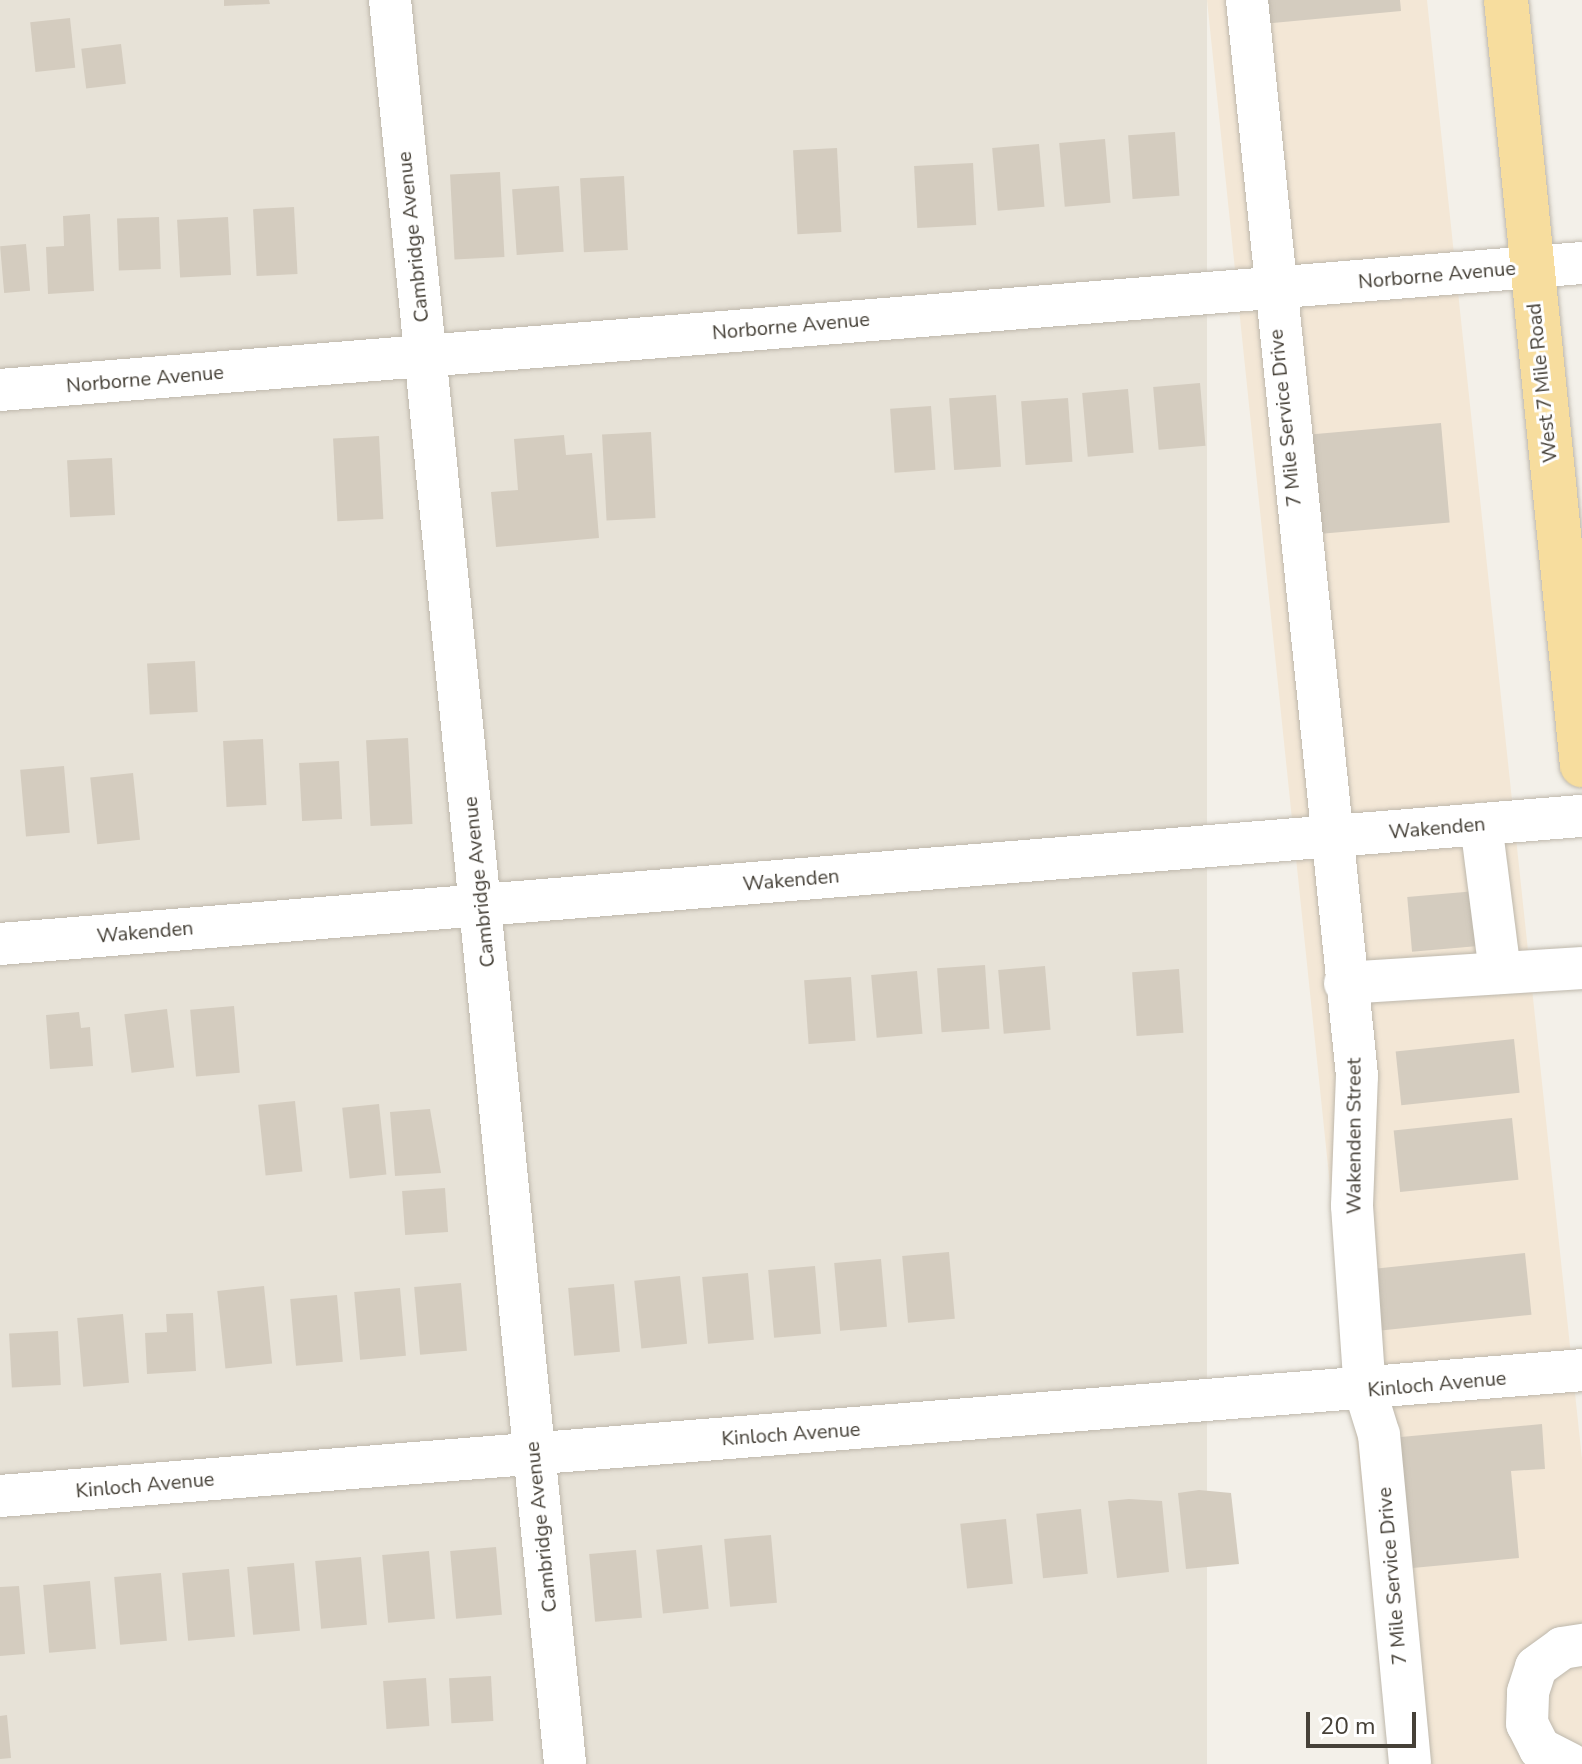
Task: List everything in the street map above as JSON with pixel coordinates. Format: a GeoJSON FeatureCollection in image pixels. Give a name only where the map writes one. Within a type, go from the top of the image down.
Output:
{"type":"FeatureCollection","features":[{"type":"Feature","properties":{"kind":"main road","name":"West 7 Mile Road"},"geometry":{"type":"LineString","coordinates":[[1506,0],[1530,267],[1582,765]]}},
{"type":"Feature","properties":{"kind":"street","name":"Cambridge Avenue"},"geometry":{"type":"LineString","coordinates":[[390,0],[565,1764]]}},
{"type":"Feature","properties":{"kind":"street","name":"7 Mile Service Drive"},"geometry":{"type":"LineString","coordinates":[[1247,0],[1272,290],[1328,836]]}},
{"type":"Feature","properties":{"kind":"street","name":"Norborne Avenue"},"geometry":{"type":"LineString","coordinates":[[0,390],[1582,263]]}},
{"type":"Feature","properties":{"kind":"street","name":"Wakenden"},"geometry":{"type":"LineString","coordinates":[[0,944],[1582,816]]}},
{"type":"Feature","properties":{"kind":"street"},"geometry":{"type":"LineString","coordinates":[[1481,824],[1500,973]]}},
{"type":"Feature","properties":{"kind":"street","name":"Wakenden Street"},"geometry":{"type":"LineString","coordinates":[[1328,836],[1357,1075],[1352,1206],[1365,1390]]}},
{"type":"Feature","properties":{"kind":"street"},"geometry":{"type":"LineString","coordinates":[[1345,983],[1582,968]]}},
{"type":"Feature","properties":{"kind":"street","name":"Kinloch Avenue"},"geometry":{"type":"LineString","coordinates":[[0,1496],[1365,1390],[1582,1370]]}},
{"type":"Feature","properties":{"kind":"street","name":"7 Mile Service Drive"},"geometry":{"type":"LineString","coordinates":[[1365,1390],[1379,1435],[1410,1764]]}},
{"type":"Feature","properties":{"kind":"street"},"geometry":{"type":"LineString","coordinates":[[1570,1764],[1540,1749],[1527,1724],[1528,1692],[1536,1667],[1562,1648],[1582,1645]]}},
{"type":"Feature","properties":{"kind":"shaded area"},"geometry":{"type":"Polygon","coordinates":[[[0,0],[1207,0],[1207,1764],[0,1764],[0,0]]]}},
{"type":"Feature","properties":{"kind":"shaded area"},"geometry":{"type":"Polygon","coordinates":[[[1207,0],[1427,0],[1582,1459],[1582,1764],[1390,1764],[1207,0]]]}},
{"type":"Feature","properties":{"kind":"building"},"geometry":{"type":"Polygon","coordinates":[[[224,0],[269,0],[270,4],[224,6],[224,0]]]}},
{"type":"Feature","properties":{"kind":"building"},"geometry":{"type":"Polygon","coordinates":[[[1260,0],[1400,0],[1401,11],[1262,24],[1260,0]]]}},
{"type":"Feature","properties":{"kind":"building"},"geometry":{"type":"Polygon","coordinates":[[[70,18],[75,68],[35,72],[30,22],[70,18]]]}},
{"type":"Feature","properties":{"kind":"building"},"geometry":{"type":"Polygon","coordinates":[[[121,44],[126,84],[86,89],[81,49],[121,44]]]}},
{"type":"Feature","properties":{"kind":"building"},"geometry":{"type":"Polygon","coordinates":[[[1175,132],[1179,196],[1133,199],[1128,135],[1175,132]]]}},
{"type":"Feature","properties":{"kind":"building"},"geometry":{"type":"Polygon","coordinates":[[[1105,139],[1111,203],[1065,207],[1059,143],[1105,139]]]}},
{"type":"Feature","properties":{"kind":"building"},"geometry":{"type":"Polygon","coordinates":[[[1039,144],[1044,207],[998,211],[992,148],[1039,144]]]}},
{"type":"Feature","properties":{"kind":"building"},"geometry":{"type":"Polygon","coordinates":[[[837,148],[841,232],[797,234],[793,150],[837,148]]]}},
{"type":"Feature","properties":{"kind":"building"},"geometry":{"type":"Polygon","coordinates":[[[973,163],[976,225],[917,228],[914,166],[973,163]]]}},
{"type":"Feature","properties":{"kind":"building"},"geometry":{"type":"Polygon","coordinates":[[[500,172],[504,257],[455,260],[450,175],[500,172]]]}},
{"type":"Feature","properties":{"kind":"building"},"geometry":{"type":"Polygon","coordinates":[[[624,176],[628,250],[584,252],[580,178],[624,176]]]}},
{"type":"Feature","properties":{"kind":"building"},"geometry":{"type":"Polygon","coordinates":[[[559,186],[564,252],[517,255],[512,189],[559,186]]]}},
{"type":"Feature","properties":{"kind":"building"},"geometry":{"type":"Polygon","coordinates":[[[294,207],[298,274],[257,276],[253,209],[294,207]]]}},
{"type":"Feature","properties":{"kind":"building"},"geometry":{"type":"Polygon","coordinates":[[[90,214],[94,291],[48,294],[46,247],[64,246],[63,216],[90,214]]]}},
{"type":"Feature","properties":{"kind":"building"},"geometry":{"type":"Polygon","coordinates":[[[159,217],[161,269],[119,270],[117,218],[159,217]]]}},
{"type":"Feature","properties":{"kind":"building"},"geometry":{"type":"Polygon","coordinates":[[[228,217],[231,275],[180,278],[177,220],[228,217]]]}},
{"type":"Feature","properties":{"kind":"building"},"geometry":{"type":"Polygon","coordinates":[[[26,244],[30,291],[4,293],[0,246],[26,244]]]}},
{"type":"Feature","properties":{"kind":"building"},"geometry":{"type":"Polygon","coordinates":[[[1200,383],[1205,446],[1159,450],[1153,387],[1200,383]]]}},
{"type":"Feature","properties":{"kind":"building"},"geometry":{"type":"Polygon","coordinates":[[[1128,389],[1134,453],[1088,457],[1082,393],[1128,389]]]}},
{"type":"Feature","properties":{"kind":"building"},"geometry":{"type":"Polygon","coordinates":[[[996,395],[1001,467],[954,470],[949,398],[996,395]]]}},
{"type":"Feature","properties":{"kind":"building"},"geometry":{"type":"Polygon","coordinates":[[[1068,398],[1072,462],[1026,465],[1021,401],[1068,398]]]}},
{"type":"Feature","properties":{"kind":"building"},"geometry":{"type":"Polygon","coordinates":[[[931,406],[935,470],[895,473],[890,409],[931,406]]]}},
{"type":"Feature","properties":{"kind":"building"},"geometry":{"type":"Polygon","coordinates":[[[1441,423],[1450,523],[1310,535],[1302,435],[1441,423]]]}},
{"type":"Feature","properties":{"kind":"building"},"geometry":{"type":"Polygon","coordinates":[[[651,432],[656,518],[607,520],[602,435],[651,432]]]}},
{"type":"Feature","properties":{"kind":"building"},"geometry":{"type":"Polygon","coordinates":[[[564,435],[566,455],[592,453],[599,538],[496,547],[491,492],[518,490],[514,439],[564,435]]]}},
{"type":"Feature","properties":{"kind":"building"},"geometry":{"type":"Polygon","coordinates":[[[379,436],[383,519],[337,521],[333,438],[379,436]]]}},
{"type":"Feature","properties":{"kind":"building"},"geometry":{"type":"Polygon","coordinates":[[[112,458],[115,515],[70,517],[67,460],[112,458]]]}},
{"type":"Feature","properties":{"kind":"building"},"geometry":{"type":"Polygon","coordinates":[[[195,661],[198,712],[150,714],[147,664],[195,661]]]}},
{"type":"Feature","properties":{"kind":"building"},"geometry":{"type":"Polygon","coordinates":[[[408,738],[413,824],[371,826],[366,740],[408,738]]]}},
{"type":"Feature","properties":{"kind":"building"},"geometry":{"type":"Polygon","coordinates":[[[263,739],[266,805],[227,807],[223,741],[263,739]]]}},
{"type":"Feature","properties":{"kind":"building"},"geometry":{"type":"Polygon","coordinates":[[[339,761],[342,819],[302,821],[299,763],[339,761]]]}},
{"type":"Feature","properties":{"kind":"building"},"geometry":{"type":"Polygon","coordinates":[[[64,766],[70,833],[26,837],[20,770],[64,766]]]}},
{"type":"Feature","properties":{"kind":"building"},"geometry":{"type":"Polygon","coordinates":[[[133,773],[140,840],[97,844],[90,777],[133,773]]]}},
{"type":"Feature","properties":{"kind":"building"},"geometry":{"type":"Polygon","coordinates":[[[1476,891],[1481,946],[1412,952],[1407,897],[1476,891]]]}},
{"type":"Feature","properties":{"kind":"building"},"geometry":{"type":"Polygon","coordinates":[[[985,965],[989,1029],[942,1032],[937,968],[985,965]]]}},
{"type":"Feature","properties":{"kind":"building"},"geometry":{"type":"Polygon","coordinates":[[[1045,966],[1051,1030],[1004,1034],[998,970],[1045,966]]]}},
{"type":"Feature","properties":{"kind":"building"},"geometry":{"type":"Polygon","coordinates":[[[1179,969],[1183,1033],[1137,1036],[1132,972],[1179,969]]]}},
{"type":"Feature","properties":{"kind":"building"},"geometry":{"type":"Polygon","coordinates":[[[917,971],[922,1034],[877,1038],[871,975],[917,971]]]}},
{"type":"Feature","properties":{"kind":"building"},"geometry":{"type":"Polygon","coordinates":[[[851,977],[855,1041],[809,1044],[804,980],[851,977]]]}},
{"type":"Feature","properties":{"kind":"building"},"geometry":{"type":"Polygon","coordinates":[[[234,1006],[240,1073],[196,1077],[190,1010],[234,1006]]]}},
{"type":"Feature","properties":{"kind":"building"},"geometry":{"type":"Polygon","coordinates":[[[167,1009],[174,1068],[132,1073],[124,1014],[167,1009]]]}},
{"type":"Feature","properties":{"kind":"building"},"geometry":{"type":"Polygon","coordinates":[[[79,1012],[81,1028],[90,1027],[93,1066],[50,1069],[46,1015],[79,1012]]]}},
{"type":"Feature","properties":{"kind":"building"},"geometry":{"type":"Polygon","coordinates":[[[1514,1039],[1520,1093],[1401,1105],[1396,1051],[1514,1039]]]}},
{"type":"Feature","properties":{"kind":"building"},"geometry":{"type":"Polygon","coordinates":[[[295,1101],[302,1172],[266,1175],[258,1105],[295,1101]]]}},
{"type":"Feature","properties":{"kind":"building"},"geometry":{"type":"Polygon","coordinates":[[[379,1104],[386,1175],[350,1178],[342,1108],[379,1104]]]}},
{"type":"Feature","properties":{"kind":"building"},"geometry":{"type":"Polygon","coordinates":[[[430,1109],[441,1173],[395,1176],[390,1112],[430,1109]]]}},
{"type":"Feature","properties":{"kind":"building"},"geometry":{"type":"Polygon","coordinates":[[[1512,1118],[1518,1180],[1400,1192],[1394,1130],[1512,1118]]]}},
{"type":"Feature","properties":{"kind":"building"},"geometry":{"type":"Polygon","coordinates":[[[445,1188],[448,1232],[405,1235],[402,1191],[445,1188]]]}},
{"type":"Feature","properties":{"kind":"building"},"geometry":{"type":"Polygon","coordinates":[[[949,1252],[955,1319],[908,1323],[902,1256],[949,1252]]]}},
{"type":"Feature","properties":{"kind":"building"},"geometry":{"type":"Polygon","coordinates":[[[1525,1253],[1531,1315],[1376,1331],[1370,1269],[1525,1253]]]}},
{"type":"Feature","properties":{"kind":"building"},"geometry":{"type":"Polygon","coordinates":[[[881,1259],[887,1327],[840,1331],[834,1263],[881,1259]]]}},
{"type":"Feature","properties":{"kind":"building"},"geometry":{"type":"Polygon","coordinates":[[[815,1266],[821,1334],[774,1338],[768,1270],[815,1266]]]}},
{"type":"Feature","properties":{"kind":"building"},"geometry":{"type":"Polygon","coordinates":[[[748,1273],[754,1340],[708,1344],[702,1277],[748,1273]]]}},
{"type":"Feature","properties":{"kind":"building"},"geometry":{"type":"Polygon","coordinates":[[[680,1276],[687,1344],[641,1348],[634,1281],[680,1276]]]}},
{"type":"Feature","properties":{"kind":"building"},"geometry":{"type":"Polygon","coordinates":[[[461,1283],[467,1351],[420,1355],[414,1287],[461,1283]]]}},
{"type":"Feature","properties":{"kind":"building"},"geometry":{"type":"Polygon","coordinates":[[[614,1284],[620,1352],[574,1356],[568,1288],[614,1284]]]}},
{"type":"Feature","properties":{"kind":"building"},"geometry":{"type":"Polygon","coordinates":[[[264,1286],[272,1364],[225,1368],[217,1291],[264,1286]]]}},
{"type":"Feature","properties":{"kind":"building"},"geometry":{"type":"Polygon","coordinates":[[[400,1288],[406,1356],[360,1360],[354,1292],[400,1288]]]}},
{"type":"Feature","properties":{"kind":"building"},"geometry":{"type":"Polygon","coordinates":[[[337,1295],[343,1362],[296,1366],[290,1299],[337,1295]]]}},
{"type":"Feature","properties":{"kind":"building"},"geometry":{"type":"Polygon","coordinates":[[[193,1313],[196,1371],[147,1374],[145,1333],[167,1332],[166,1314],[193,1313]]]}},
{"type":"Feature","properties":{"kind":"building"},"geometry":{"type":"Polygon","coordinates":[[[123,1314],[129,1383],[83,1387],[77,1318],[123,1314]]]}},
{"type":"Feature","properties":{"kind":"building"},"geometry":{"type":"Polygon","coordinates":[[[58,1331],[61,1385],[12,1387],[9,1334],[58,1331]]]}},
{"type":"Feature","properties":{"kind":"building"},"geometry":{"type":"Polygon","coordinates":[[[1542,1424],[1545,1469],[1511,1471],[1519,1558],[1402,1569],[1390,1438],[1542,1424]]]}},
{"type":"Feature","properties":{"kind":"building"},"geometry":{"type":"Polygon","coordinates":[[[1199,1490],[1231,1493],[1239,1564],[1186,1569],[1178,1493],[1199,1490]]]}},
{"type":"Feature","properties":{"kind":"building"},"geometry":{"type":"Polygon","coordinates":[[[1108,1501],[1162,1501],[1169,1572],[1117,1578],[1108,1501]]]}},
{"type":"Feature","properties":{"kind":"building"},"geometry":{"type":"Polygon","coordinates":[[[1081,1509],[1088,1574],[1043,1578],[1036,1514],[1081,1509]]]}},
{"type":"Feature","properties":{"kind":"building"},"geometry":{"type":"Polygon","coordinates":[[[1006,1519],[1013,1584],[967,1588],[960,1524],[1006,1519]]]}},
{"type":"Feature","properties":{"kind":"building"},"geometry":{"type":"Polygon","coordinates":[[[771,1535],[777,1603],[730,1607],[724,1539],[771,1535]]]}},
{"type":"Feature","properties":{"kind":"building"},"geometry":{"type":"Polygon","coordinates":[[[702,1545],[709,1609],[663,1613],[656,1550],[702,1545]]]}},
{"type":"Feature","properties":{"kind":"building"},"geometry":{"type":"Polygon","coordinates":[[[496,1547],[502,1615],[456,1619],[450,1551],[496,1547]]]}},
{"type":"Feature","properties":{"kind":"building"},"geometry":{"type":"Polygon","coordinates":[[[636,1550],[642,1618],[595,1622],[589,1554],[636,1550]]]}},
{"type":"Feature","properties":{"kind":"building"},"geometry":{"type":"Polygon","coordinates":[[[429,1551],[435,1619],[388,1623],[382,1555],[429,1551]]]}},
{"type":"Feature","properties":{"kind":"building"},"geometry":{"type":"Polygon","coordinates":[[[361,1557],[367,1625],[321,1629],[315,1561],[361,1557]]]}},
{"type":"Feature","properties":{"kind":"building"},"geometry":{"type":"Polygon","coordinates":[[[294,1563],[300,1631],[253,1635],[247,1567],[294,1563]]]}},
{"type":"Feature","properties":{"kind":"building"},"geometry":{"type":"Polygon","coordinates":[[[229,1569],[235,1637],[188,1641],[182,1573],[229,1569]]]}},
{"type":"Feature","properties":{"kind":"building"},"geometry":{"type":"Polygon","coordinates":[[[161,1573],[167,1641],[120,1645],[114,1577],[161,1573]]]}},
{"type":"Feature","properties":{"kind":"building"},"geometry":{"type":"Polygon","coordinates":[[[90,1581],[96,1649],[49,1653],[43,1585],[90,1581]]]}},
{"type":"Feature","properties":{"kind":"building"},"geometry":{"type":"Polygon","coordinates":[[[19,1586],[25,1654],[0,1656],[0,1587],[19,1586]]]}},
{"type":"Feature","properties":{"kind":"building"},"geometry":{"type":"Polygon","coordinates":[[[491,1676],[493,1721],[451,1723],[449,1678],[491,1676]]]}},
{"type":"Feature","properties":{"kind":"building"},"geometry":{"type":"Polygon","coordinates":[[[426,1678],[429,1726],[386,1729],[383,1681],[426,1678]]]}},
{"type":"Feature","properties":{"kind":"building"},"geometry":{"type":"Polygon","coordinates":[[[7,1715],[11,1758],[0,1759],[0,1716],[7,1715]]]}}]}
